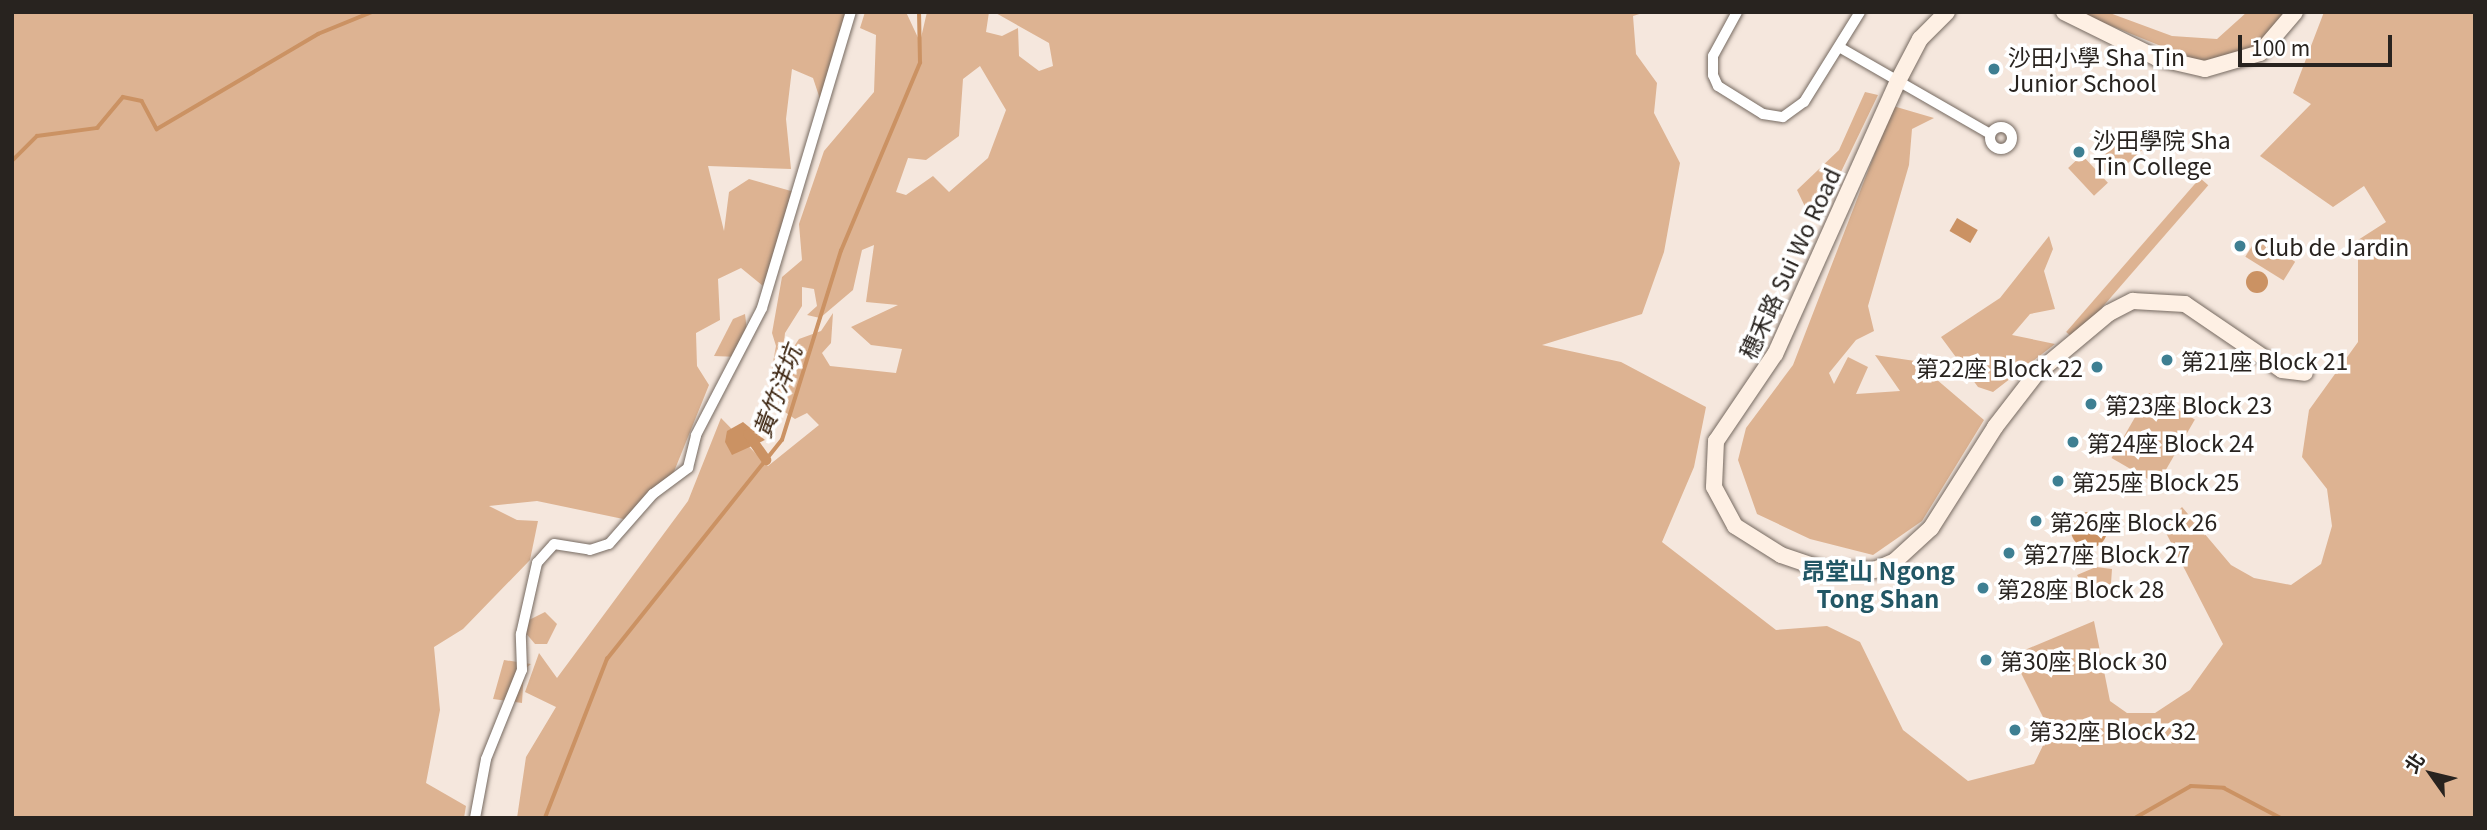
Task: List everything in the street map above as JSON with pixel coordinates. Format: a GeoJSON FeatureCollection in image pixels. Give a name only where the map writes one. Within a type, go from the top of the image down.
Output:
{"type":"FeatureCollection","features":[{"type":"Feature","properties":{"kind":"street"},"geometry":{"type":"LineString","coordinates":[[475,818],[486,758],[522,670],[522,630],[540,558],[554,544],[590,550],[610,544],[653,494],[688,468],[696,435],[762,308],[851,12]]}},
{"type":"Feature","properties":{"kind":"street"},"geometry":{"type":"LineString","coordinates":[[1737,12],[1713,55],[1713,75],[1718,86],[1763,114],[1796,113],[1860,12]]}},
{"type":"Feature","properties":{"kind":"street","name":"穗禾路 Sui Wo Road"},"geometry":{"type":"LineString","coordinates":[[1947,12],[1920,39],[1897,83],[1775,354],[1716,441],[1716,494],[1747,536],[1793,560],[1841,573],[1895,561],[1931,528],[1994,427],[2036,374],[2109,313],[2133,301],[2185,304],[2282,370],[2305,373]]}},
{"type":"Feature","properties":{"kind":"street"},"geometry":{"type":"LineString","coordinates":[[2064,12],[2157,58],[2205,69],[2260,53],[2295,12]]}},
{"type":"Feature","properties":{"kind":"street"},"geometry":{"type":"LineString","coordinates":[[1839,47],[1897,83],[1990,134]]}},
{"type":"Feature","properties":{"kind":"shaded area"},"geometry":{"type":"Polygon","coordinates":[[[12,12],[848,12],[823,108],[813,78],[792,69],[786,119],[791,169],[708,166],[724,231],[729,192],[749,179],[798,193],[763,286],[741,268],[718,279],[720,320],[696,333],[697,366],[709,385],[671,479],[628,520],[537,501],[489,506],[517,520],[538,521],[530,560],[463,629],[434,647],[440,710],[426,783],[466,806],[464,818],[12,818],[12,12]]]}},
{"type":"Feature","properties":{"kind":"shaded area"},"geometry":{"type":"Polygon","coordinates":[[[865,12],[906,12],[920,42],[927,12],[989,12],[986,32],[1002,36],[1018,28],[1019,56],[1039,71],[1053,66],[1049,43],[994,12],[1646,12],[1633,16],[1636,54],[1657,83],[1654,113],[1680,163],[1664,252],[1642,314],[1542,345],[1621,362],[1706,407],[1694,467],[1662,542],[1776,630],[1827,626],[1860,642],[1903,730],[1968,781],[2034,764],[2050,731],[2018,667],[2027,649],[2094,621],[2110,701],[2127,713],[2155,713],[2190,690],[2223,644],[2163,527],[2182,507],[2231,565],[2254,578],[2291,585],[2321,564],[2332,526],[2327,489],[2302,457],[2309,410],[2358,342],[2358,240],[2386,222],[2364,186],[2333,207],[2260,156],[2311,104],[2293,93],[2324,12],[2475,12],[2475,818],[517,818],[526,757],[556,707],[525,692],[539,653],[557,678],[688,501],[721,418],[768,466],[819,425],[807,413],[795,419],[766,399],[776,346],[772,333],[782,277],[802,260],[799,224],[824,151],[874,92],[876,35],[860,28],[865,12]],[[980,66],[963,79],[959,136],[926,160],[908,158],[896,192],[906,195],[933,176],[949,192],[988,158],[1006,110],[980,66]],[[874,245],[862,250],[853,290],[820,318],[807,315],[817,306],[814,289],[802,287],[802,306],[785,333],[780,380],[795,369],[793,348],[799,339],[821,331],[833,313],[831,343],[822,353],[830,366],[896,373],[902,349],[871,345],[851,327],[898,305],[866,302],[874,245]]]}},
{"type":"Feature","properties":{"kind":"shaded area"},"geometry":{"type":"Polygon","coordinates":[[[2077,12],[2107,12],[2172,36],[2217,39],[2247,12],[2286,12],[2257,50],[2203,63],[2077,12]]]}},
{"type":"Feature","properties":{"kind":"shaded area"},"geometry":{"type":"Polygon","coordinates":[[[1865,92],[1878,95],[1827,201],[1809,215],[1797,190],[1839,150],[1865,92]]]}},
{"type":"Feature","properties":{"kind":"shaded area"},"geometry":{"type":"Polygon","coordinates":[[[1893,106],[1934,118],[1912,129],[1909,165],[1868,306],[1874,331],[1856,340],[1829,373],[1834,384],[1848,357],[1868,367],[1856,394],[1900,391],[1875,355],[1915,361],[1984,420],[1922,521],[1873,555],[1810,539],[1757,514],[1738,460],[1746,428],[1793,365],[1893,106]]]}},
{"type":"Feature","properties":{"kind":"shaded area"},"geometry":{"type":"Polygon","coordinates":[[[2127,134],[2142,150],[2111,179],[2096,163],[2127,134]]]}},
{"type":"Feature","properties":{"kind":"shaded area"},"geometry":{"type":"Polygon","coordinates":[[[2082,155],[2108,183],[2094,196],[2068,168],[2082,155]]]}},
{"type":"Feature","properties":{"kind":"shaded area"},"geometry":{"type":"Polygon","coordinates":[[[2200,178],[2208,185],[2074,339],[2066,332],[2200,178]]]}},
{"type":"Feature","properties":{"kind":"shaded area"},"geometry":{"type":"Polygon","coordinates":[[[1957,218],[1978,230],[1970,243],[1950,231],[1957,218]]]}},
{"type":"Feature","properties":{"kind":"shaded area"},"geometry":{"type":"Polygon","coordinates":[[[2049,236],[2053,249],[2044,271],[2055,309],[2030,314],[2012,335],[2055,344],[1993,392],[1978,387],[1941,337],[2000,298],[2049,236]]]}},
{"type":"Feature","properties":{"kind":"shaded area"},"geometry":{"type":"Polygon","coordinates":[[[2257,238],[2295,262],[2284,281],[2245,257],[2257,238]]]}},
{"type":"Feature","properties":{"kind":"shaded area"},"geometry":{"type":"Polygon","coordinates":[[[2257,271],[2265,274],[2268,282],[2265,290],[2257,293],[2249,290],[2246,282],[2249,274],[2257,271]]]}},
{"type":"Feature","properties":{"kind":"shaded area"},"geometry":{"type":"Polygon","coordinates":[[[745,314],[748,339],[738,357],[714,356],[733,319],[745,314]]]}},
{"type":"Feature","properties":{"kind":"shaded area"},"geometry":{"type":"Polygon","coordinates":[[[2149,393],[2195,420],[2157,484],[2112,458],[2149,393]]]}},
{"type":"Feature","properties":{"kind":"shaded area"},"geometry":{"type":"Polygon","coordinates":[[[743,422],[765,440],[732,455],[725,442],[727,431],[743,422]]]}},
{"type":"Feature","properties":{"kind":"shaded area"},"geometry":{"type":"Polygon","coordinates":[[[2089,512],[2102,517],[2107,530],[2102,543],[2089,548],[2076,543],[2071,530],[2076,517],[2089,512]]]}},
{"type":"Feature","properties":{"kind":"shaded area"},"geometry":{"type":"Polygon","coordinates":[[[2096,567],[2112,569],[2110,598],[2102,589],[2083,586],[2077,575],[2096,567]]]}},
{"type":"Feature","properties":{"kind":"shaded area"},"geometry":{"type":"Polygon","coordinates":[[[545,612],[557,624],[547,644],[535,644],[519,625],[545,612]]]}},
{"type":"Feature","properties":{"kind":"shaded area"},"geometry":{"type":"Polygon","coordinates":[[[504,660],[531,664],[524,670],[522,703],[493,699],[504,660]]]}},
{"type":"Feature","properties":{"kind":"waterway"},"geometry":{"type":"LineString","coordinates":[[12,161],[37,136],[97,128],[123,97],[142,101],[157,129],[318,34],[372,12]]}},
{"type":"Feature","properties":{"kind":"waterway","name":"黃竹洋坑"},"geometry":{"type":"LineString","coordinates":[[545,818],[607,659],[782,440],[841,251],[920,63],[919,12]]}},
{"type":"Feature","properties":{"kind":"waterway"},"geometry":{"type":"LineString","coordinates":[[748,434],[766,460]]}},
{"type":"Feature","properties":{"kind":"waterway"},"geometry":{"type":"LineString","coordinates":[[2135,818],[2191,786],[2224,788],[2281,818]]}},
{"type":"Feature","properties":{"kind":"place","name":"沙田小學 Sha Tin Junior School"},"geometry":{"type":"Point","coordinates":[1994,69]}},
{"type":"Feature","properties":{"kind":"place","name":"沙田學院 Sha Tin College"},"geometry":{"type":"Point","coordinates":[2079,152]}},
{"type":"Feature","properties":{"kind":"place","name":"Club de Jardin"},"geometry":{"type":"Point","coordinates":[2240,246]}},
{"type":"Feature","properties":{"kind":"place","name":"第21座 Block 21"},"geometry":{"type":"Point","coordinates":[2167,360]}},
{"type":"Feature","properties":{"kind":"place","name":"第22座 Block 22"},"geometry":{"type":"Point","coordinates":[2097,367]}},
{"type":"Feature","properties":{"kind":"place","name":"第23座 Block 23"},"geometry":{"type":"Point","coordinates":[2091,404]}},
{"type":"Feature","properties":{"kind":"place","name":"第24座 Block 24"},"geometry":{"type":"Point","coordinates":[2073,442]}},
{"type":"Feature","properties":{"kind":"place","name":"第25座 Block 25"},"geometry":{"type":"Point","coordinates":[2058,481]}},
{"type":"Feature","properties":{"kind":"place","name":"第26座 Block 26"},"geometry":{"type":"Point","coordinates":[2036,521]}},
{"type":"Feature","properties":{"kind":"place","name":"第27座 Block 27"},"geometry":{"type":"Point","coordinates":[2009,553]}},
{"type":"Feature","properties":{"kind":"place","name":"第28座 Block 28"},"geometry":{"type":"Point","coordinates":[1983,588]}},
{"type":"Feature","properties":{"kind":"place","name":"第30座 Block 30"},"geometry":{"type":"Point","coordinates":[1986,660]}},
{"type":"Feature","properties":{"kind":"place","name":"第32座 Block 32"},"geometry":{"type":"Point","coordinates":[2015,730]}},
{"type":"Feature","properties":{"kind":"district","name":"昂堂山 Ngong Tong Shan"},"geometry":{"type":"Point","coordinates":[1878,584]}}]}
